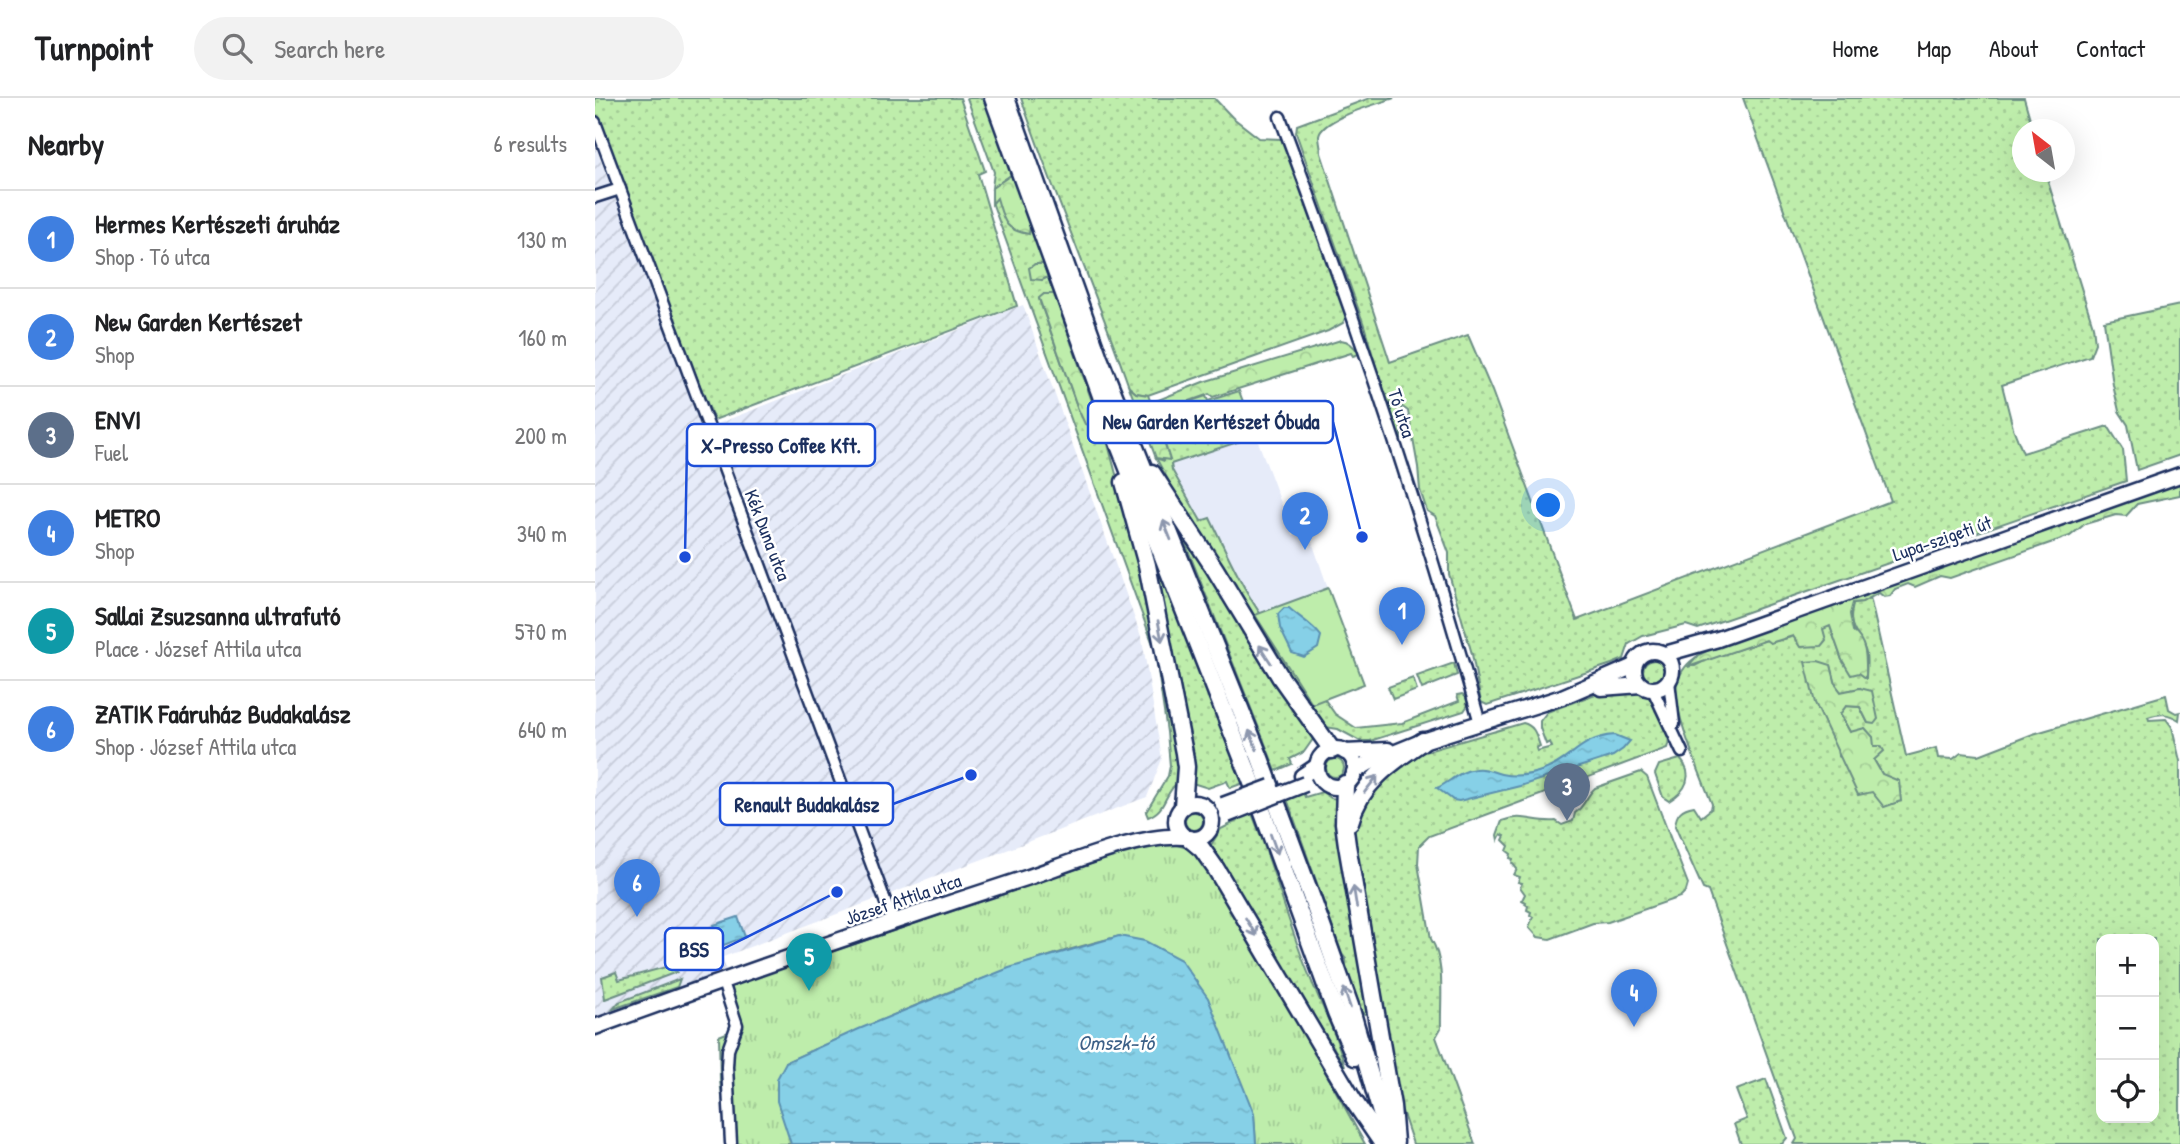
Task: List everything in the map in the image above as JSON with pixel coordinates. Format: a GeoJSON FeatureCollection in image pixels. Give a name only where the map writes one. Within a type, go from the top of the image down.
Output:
{"type":"FeatureCollection","features":[{"type":"Feature","properties":{"kind":"main road"},"geometry":{"type":"LineString","coordinates":[[993,98],[1126,445],[1336,1013],[1390,1144]]}},
{"type":"Feature","properties":{"kind":"main road"},"geometry":{"type":"LineString","coordinates":[[1006,98],[1126,445],[1215,569],[1281,678],[1339,751]]}},
{"type":"Feature","properties":{"kind":"main road"},"geometry":{"type":"LineString","coordinates":[[1126,445],[1121,473],[1147,565],[1184,753],[1186,777],[1180,810]]}},
{"type":"Feature","properties":{"kind":"main road"},"geometry":{"type":"LineString","coordinates":[[1347,845],[1355,804],[1375,777],[1423,741]]}},
{"type":"Feature","properties":{"kind":"main road"},"geometry":{"type":"LineString","coordinates":[[1349,778],[1344,822],[1392,1106],[1395,1144]]}},
{"type":"Feature","properties":{"kind":"main road"},"geometry":{"type":"LineString","coordinates":[[1187,838],[1202,849],[1216,869],[1353,1100],[1383,1144]]}},
{"type":"Feature","properties":{"kind":"street","name":"Tó utca"},"geometry":{"type":"LineString","coordinates":[[1280,117],[1437,571],[1480,723]]}},
{"type":"Feature","properties":{"kind":"street","name":"Kék Duna utca"},"geometry":{"type":"LineString","coordinates":[[595,122],[893,922]]}},
{"type":"Feature","properties":{"kind":"street"},"geometry":{"type":"LineString","coordinates":[[595,197],[620,189]]}},
{"type":"Feature","properties":{"kind":"street","name":"Lupa-szigeti út"},"geometry":{"type":"LineString","coordinates":[[1562,697],[1634,666],[1646,652],[1665,654],[1718,639],[2180,475]]}},
{"type":"Feature","properties":{"kind":"street","name":"Lupa-szigeti út"},"geometry":{"type":"LineString","coordinates":[[1349,778],[1369,763],[1423,741],[1562,697],[1607,687],[1662,688],[1682,663],[1718,639]]}},
{"type":"Feature","properties":{"kind":"street"},"geometry":{"type":"LineString","coordinates":[[1665,654],[1672,663],[1676,735]]}},
{"type":"Feature","properties":{"kind":"street"},"geometry":{"type":"LineString","coordinates":[[1634,666],[1635,677],[1647,688],[1676,735],[1682,752]]}},
{"type":"Feature","properties":{"kind":"street","name":"Lupa-szigeti út"},"geometry":{"type":"LineString","coordinates":[[1339,751],[1372,752],[1423,741]]}},
{"type":"Feature","properties":{"kind":"street"},"geometry":{"type":"LineString","coordinates":[[1212,825],[1225,810],[1304,780],[1322,781],[1333,787],[1349,778],[1353,762],[1339,751],[1322,755],[1317,766],[1304,780]]}},
{"type":"Feature","properties":{"kind":"street"},"geometry":{"type":"LineString","coordinates":[[1317,766],[1317,773],[1322,781]]}},
{"type":"Feature","properties":{"kind":"street"},"geometry":{"type":"LineString","coordinates":[[1206,807],[1212,815],[1210,831],[1202,838],[1187,838],[1176,826],[1180,810],[1195,803],[1225,810]]}},
{"type":"Feature","properties":{"kind":"street","name":"József Attila utca"},"geometry":{"type":"LineString","coordinates":[[1106,852],[1160,827],[1180,810]]}},
{"type":"Feature","properties":{"kind":"street","name":"József Attila utca"},"geometry":{"type":"LineString","coordinates":[[595,1027],[893,922],[1106,852],[1153,838],[1187,838]]}},
{"type":"Feature","properties":{"kind":"street"},"geometry":{"type":"LineString","coordinates":[[723,982],[737,1025],[728,1050],[730,1143]]}},
{"type":"Feature","properties":{"kind":"shaded area"},"geometry":{"type":"Polygon","coordinates":[[[595,146],[704,429],[1023,305],[1142,639],[1162,759],[1147,797],[723,957],[726,971],[595,1017],[595,146]]]}},
{"type":"Feature","properties":{"kind":"shaded area"},"geometry":{"type":"Polygon","coordinates":[[[1256,436],[1293,535],[1305,531],[1308,540],[1311,539],[1328,588],[1255,615],[1165,466],[1256,436]]]}},
{"type":"Feature","properties":{"kind":"green space"},"geometry":{"type":"Polygon","coordinates":[[[595,98],[960,98],[985,171],[978,174],[1017,306],[714,420],[595,127],[595,98]]]}},
{"type":"Feature","properties":{"kind":"green space"},"geometry":{"type":"Polygon","coordinates":[[[967,98],[988,98],[1046,268],[1043,264],[1035,264],[1042,280],[1048,277],[1054,294],[1044,294],[1039,299],[1078,409],[1092,425],[1099,421],[1108,444],[1153,613],[1180,780],[1159,810],[1148,817],[1146,812],[1168,776],[1170,766],[1155,650],[992,202],[996,198],[1030,226],[1011,175],[992,188],[994,172],[967,98]]]}},
{"type":"Feature","properties":{"kind":"green space"},"geometry":{"type":"Polygon","coordinates":[[[1021,98],[1214,98],[1232,117],[1259,138],[1282,139],[1347,314],[1343,323],[1328,331],[1148,395],[1136,393],[1129,387],[1021,98]]]}},
{"type":"Feature","properties":{"kind":"green space"},"geometry":{"type":"Polygon","coordinates":[[[1370,98],[1394,98],[1330,123],[1322,129],[1319,136],[1321,153],[1390,362],[1468,335],[1492,391],[1577,620],[1891,501],[1743,98],[2024,98],[2030,119],[2012,119],[2012,182],[2048,182],[2093,326],[2095,343],[2090,356],[2002,385],[2013,428],[2023,453],[2108,426],[2123,450],[2126,481],[1698,629],[1686,625],[1643,636],[1629,644],[1624,659],[1487,705],[1481,702],[1472,654],[1449,574],[1449,553],[1435,516],[1427,511],[1420,490],[1408,411],[1401,406],[1401,439],[1395,432],[1364,325],[1296,133],[1297,125],[1370,98]]]}},
{"type":"Feature","properties":{"kind":"green space"},"geometry":{"type":"Polygon","coordinates":[[[1011,175],[1015,179],[1030,226],[1029,234],[1014,230],[1006,223],[997,198],[992,204],[992,188],[1011,175]]]}},
{"type":"Feature","properties":{"kind":"green space"},"geometry":{"type":"Polygon","coordinates":[[[1035,264],[1043,264],[1048,277],[1042,280],[1031,279],[1029,268],[1035,264]]]}},
{"type":"Feature","properties":{"kind":"green space"},"geometry":{"type":"Polygon","coordinates":[[[1044,294],[1054,294],[1099,421],[1092,425],[1085,424],[1078,409],[1039,298],[1044,294]]]}},
{"type":"Feature","properties":{"kind":"green space"},"geometry":{"type":"Polygon","coordinates":[[[2180,305],[2180,455],[2137,470],[2128,425],[2119,411],[2113,385],[2104,321],[2180,305]]]}},
{"type":"Feature","properties":{"kind":"green space"},"geometry":{"type":"Polygon","coordinates":[[[1341,340],[1352,345],[1359,354],[1353,356],[1351,353],[1213,397],[1209,394],[1155,413],[1170,460],[1156,458],[1129,387],[1136,393],[1148,395],[1151,403],[1203,382],[1341,340]]]}},
{"type":"Feature","properties":{"kind":"green space"},"geometry":{"type":"Polygon","coordinates":[[[1239,391],[1256,436],[1171,464],[1201,521],[1210,518],[1258,611],[1275,629],[1335,714],[1356,728],[1402,723],[1459,701],[1457,695],[1462,694],[1467,698],[1468,705],[1464,711],[1370,741],[1360,741],[1338,729],[1325,727],[1316,719],[1201,540],[1156,458],[1164,461],[1155,413],[1206,396],[1208,401],[1239,391]]]}},
{"type":"Feature","properties":{"kind":"green space"},"geometry":{"type":"Polygon","coordinates":[[[2180,478],[2180,495],[2137,504],[2126,516],[2116,515],[2085,524],[2070,536],[1950,578],[1940,576],[1915,587],[1908,584],[1895,589],[1890,596],[1884,597],[1879,593],[1862,602],[1853,603],[1850,614],[1853,631],[1864,646],[1866,678],[1859,673],[1851,675],[1842,660],[1830,626],[1823,629],[1826,640],[1821,646],[1800,647],[1793,636],[1770,643],[1766,640],[1688,667],[1699,655],[1716,646],[2180,478]]]}},
{"type":"Feature","properties":{"kind":"green space"},"geometry":{"type":"Polygon","coordinates":[[[1186,536],[1318,732],[1304,752],[1290,759],[1292,764],[1276,771],[1184,540],[1186,536]]]}},
{"type":"Feature","properties":{"kind":"green space"},"geometry":{"type":"Polygon","coordinates":[[[1160,563],[1249,781],[1230,788],[1227,781],[1208,788],[1189,782],[1155,566],[1160,563]]]}},
{"type":"Feature","properties":{"kind":"green space"},"geometry":{"type":"Polygon","coordinates":[[[1328,588],[1364,684],[1312,704],[1255,615],[1328,588]]]}},
{"type":"Feature","properties":{"kind":"green space"},"geometry":{"type":"Polygon","coordinates":[[[1870,597],[1906,756],[1936,748],[1938,758],[1953,759],[1961,753],[1979,755],[2033,734],[2166,695],[2169,709],[2180,712],[2179,720],[2164,714],[2148,717],[2149,720],[2166,719],[2172,727],[2180,761],[2180,1144],[1794,1144],[1797,1139],[1708,891],[1703,889],[1675,826],[1678,814],[1686,808],[1694,806],[1701,817],[1711,809],[1712,804],[1678,709],[1677,684],[1685,667],[1699,655],[1689,666],[1767,640],[1770,643],[1830,626],[1842,660],[1866,678],[1866,653],[1853,628],[1851,618],[1853,603],[1870,597]],[[1831,665],[1838,756],[1882,774],[1874,760],[1874,746],[1850,732],[1840,714],[1846,706],[1860,707],[1868,723],[1860,688],[1841,692],[1836,686],[1831,665]]]}},
{"type":"Feature","properties":{"kind":"green space"},"geometry":{"type":"Polygon","coordinates":[[[1654,660],[1664,667],[1665,671],[1658,681],[1654,682],[1644,675],[1643,671],[1650,661],[1654,660]]]}},
{"type":"Feature","properties":{"kind":"green space"},"geometry":{"type":"Polygon","coordinates":[[[1818,661],[1831,665],[1836,685],[1841,692],[1860,688],[1872,691],[1878,719],[1874,724],[1868,723],[1860,707],[1846,706],[1840,714],[1850,732],[1865,728],[1873,737],[1874,746],[1881,746],[1884,751],[1874,760],[1882,774],[1899,781],[1901,801],[1884,807],[1872,792],[1858,795],[1815,703],[1805,662],[1818,661]]]}},
{"type":"Feature","properties":{"kind":"green space"},"geometry":{"type":"Polygon","coordinates":[[[1454,663],[1457,675],[1422,689],[1417,676],[1454,663]]]}},
{"type":"Feature","properties":{"kind":"green space"},"geometry":{"type":"Polygon","coordinates":[[[1413,678],[1417,690],[1393,699],[1388,687],[1413,678]]]}},
{"type":"Feature","properties":{"kind":"green space"},"geometry":{"type":"Polygon","coordinates":[[[1636,690],[1651,699],[1659,709],[1667,729],[1667,748],[1429,836],[1419,846],[1418,864],[1431,939],[1439,959],[1440,970],[1441,1028],[1436,1037],[1475,1144],[1413,1144],[1396,1093],[1352,839],[1355,818],[1377,780],[1414,755],[1523,723],[1535,731],[1540,746],[1536,748],[1537,751],[1552,747],[1550,742],[1546,744],[1540,728],[1540,721],[1547,712],[1598,693],[1636,690]]]}},
{"type":"Feature","properties":{"kind":"green space"},"geometry":{"type":"Polygon","coordinates":[[[1335,759],[1341,762],[1344,768],[1341,774],[1335,777],[1329,774],[1326,768],[1329,762],[1335,759]]]}},
{"type":"Feature","properties":{"kind":"green space"},"geometry":{"type":"Polygon","coordinates":[[[1680,759],[1687,771],[1687,782],[1669,801],[1663,797],[1655,774],[1659,765],[1680,759]]]}},
{"type":"Feature","properties":{"kind":"green space"},"geometry":{"type":"Polygon","coordinates":[[[1641,772],[1647,777],[1688,884],[1686,891],[1680,897],[1608,922],[1593,923],[1550,939],[1538,937],[1529,927],[1533,917],[1527,910],[1526,902],[1522,900],[1525,894],[1520,887],[1522,883],[1518,882],[1520,877],[1514,875],[1517,869],[1507,851],[1509,846],[1503,840],[1505,836],[1501,834],[1498,840],[1502,821],[1523,818],[1556,821],[1562,825],[1573,821],[1575,813],[1595,788],[1641,772]]]}},
{"type":"Feature","properties":{"kind":"green space"},"geometry":{"type":"Polygon","coordinates":[[[1302,790],[1305,797],[1322,792],[1331,798],[1339,799],[1336,833],[1369,1012],[1365,1014],[1362,1013],[1346,968],[1346,959],[1286,796],[1302,790]]]}},
{"type":"Feature","properties":{"kind":"green space"},"geometry":{"type":"Polygon","coordinates":[[[1251,811],[1298,946],[1345,1066],[1209,848],[1221,829],[1237,821],[1235,816],[1251,811]]]}},
{"type":"Feature","properties":{"kind":"green space"},"geometry":{"type":"Polygon","coordinates":[[[1194,812],[1200,815],[1203,821],[1200,827],[1194,830],[1188,827],[1185,821],[1188,815],[1194,812]]]}},
{"type":"Feature","properties":{"kind":"green space"},"geometry":{"type":"Polygon","coordinates":[[[1168,842],[1187,848],[1203,859],[1230,900],[1365,1144],[1256,1144],[1254,1114],[1120,936],[1077,947],[992,976],[909,1008],[786,1062],[791,1144],[728,1144],[720,1081],[719,1036],[734,1030],[721,989],[1141,847],[1168,842]]]}},
{"type":"Feature","properties":{"kind":"green space"},"geometry":{"type":"Polygon","coordinates":[[[669,966],[677,972],[605,999],[602,977],[616,972],[619,980],[669,966]]]}},
{"type":"Feature","properties":{"kind":"green space"},"geometry":{"type":"Polygon","coordinates":[[[680,979],[677,987],[613,1009],[619,1002],[680,979]]]}},
{"type":"Feature","properties":{"kind":"green space"},"geometry":{"type":"Polygon","coordinates":[[[1766,1079],[1787,1138],[1782,1144],[1741,1144],[1734,1124],[1747,1119],[1736,1090],[1766,1079]]]}},
{"type":"Feature","properties":{"kind":"water"},"geometry":{"type":"Polygon","coordinates":[[[1284,608],[1289,608],[1321,636],[1318,648],[1304,657],[1292,653],[1280,628],[1278,614],[1284,608]]]}},
{"type":"Feature","properties":{"kind":"water"},"geometry":{"type":"Polygon","coordinates":[[[1615,735],[1630,741],[1613,756],[1520,786],[1459,801],[1453,800],[1437,788],[1459,774],[1475,769],[1512,775],[1539,772],[1563,760],[1584,744],[1615,735]]]}},
{"type":"Feature","properties":{"kind":"water"},"geometry":{"type":"Polygon","coordinates":[[[738,917],[745,937],[721,946],[714,925],[738,917]]]}},
{"type":"Feature","properties":{"kind":"water","name":"Omszk-tó"},"geometry":{"type":"Polygon","coordinates":[[[1119,936],[1145,941],[1181,960],[1208,998],[1254,1114],[1256,1144],[791,1144],[777,1101],[777,1079],[786,1062],[1009,968],[1119,936]]]}},
{"type":"Feature","properties":{"kind":"place","name":"New Garden Kertészet Óbuda"},"geometry":{"type":"Point","coordinates":[1362,537]}},
{"type":"Feature","properties":{"kind":"place","name":"New Garden Kertészet"},"geometry":{"type":"Point","coordinates":[1305,550]}},
{"type":"Feature","properties":{"kind":"place","name":"X-Presso Coffee Kft."},"geometry":{"type":"Point","coordinates":[685,557]}},
{"type":"Feature","properties":{"kind":"place","name":"Hermes Kertészeti áruház"},"geometry":{"type":"Point","coordinates":[1402,645]}},
{"type":"Feature","properties":{"kind":"place","name":"Renault Budakalász"},"geometry":{"type":"Point","coordinates":[971,775]}},
{"type":"Feature","properties":{"kind":"place","name":"ENVI"},"geometry":{"type":"Point","coordinates":[1567,821]}},
{"type":"Feature","properties":{"kind":"place","name":"BSS"},"geometry":{"type":"Point","coordinates":[837,892]}},
{"type":"Feature","properties":{"kind":"place","name":"ZATIK Faáruház Budakalász"},"geometry":{"type":"Point","coordinates":[637,917]}},
{"type":"Feature","properties":{"kind":"place","name":"Sallai Zsuzsanna ultrafutó"},"geometry":{"type":"Point","coordinates":[809,991]}},
{"type":"Feature","properties":{"kind":"place","name":"METRO"},"geometry":{"type":"Point","coordinates":[1634,1027]}}]}
